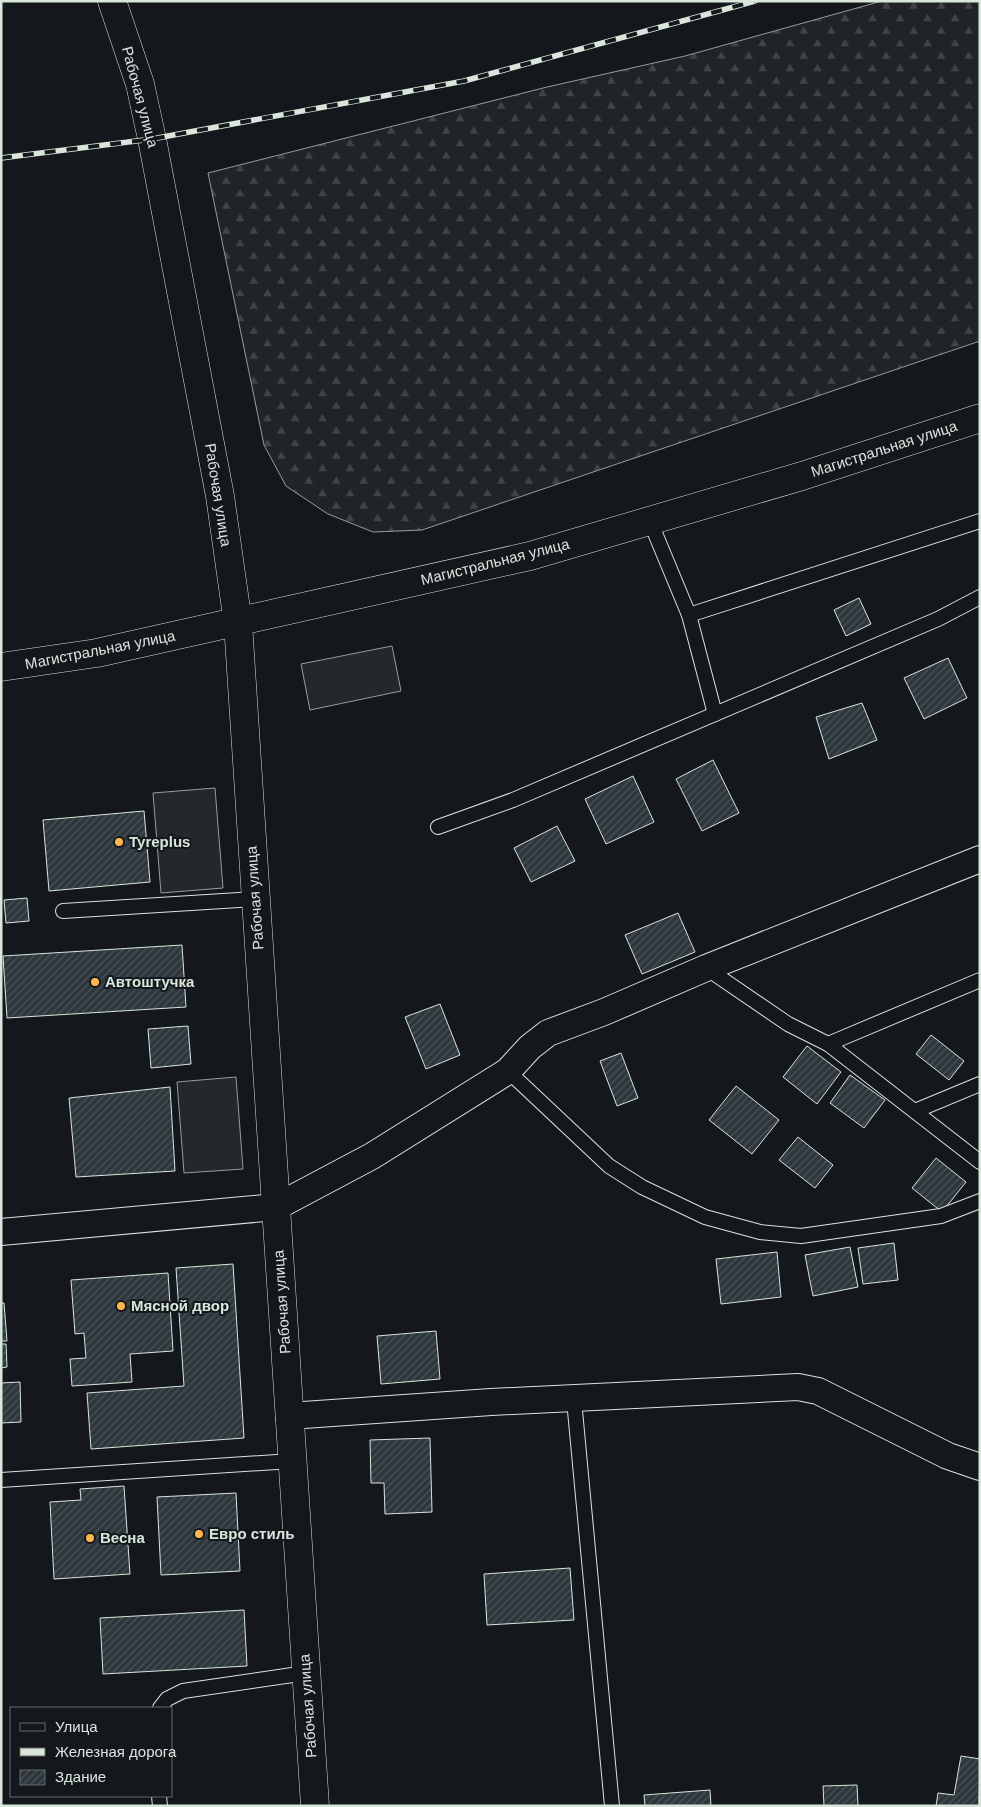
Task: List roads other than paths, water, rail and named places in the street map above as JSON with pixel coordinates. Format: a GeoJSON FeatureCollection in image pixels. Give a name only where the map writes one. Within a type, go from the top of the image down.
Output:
{"type":"FeatureCollection","features":[{"type":"Feature","properties":{"kind":"main road","name":"Рабочая улица"},"geometry":{"type":"LineString","coordinates":[[112,1],[140,84],[152,138],[220,496],[238,622],[315,1806]]}},
{"type":"Feature","properties":{"kind":"main road","name":"Магистральная улица"},"geometry":{"type":"LineString","coordinates":[[1,668],[97,653],[530,556],[802,476],[980,418]]}},
{"type":"Feature","properties":{"kind":"street"},"geometry":{"type":"LineString","coordinates":[[1,1232],[276,1207],[316,1188],[372,1156],[508,1072],[530,1047],[548,1033],[980,859]]}},
{"type":"Feature","properties":{"kind":"street"},"geometry":{"type":"LineString","coordinates":[[290,1416],[491,1402],[574,1400],[798,1387],[818,1390],[948,1456],[980,1467]]}},
{"type":"Feature","properties":{"kind":"lane"},"geometry":{"type":"LineString","coordinates":[[650,521],[689,615],[715,714]]}},
{"type":"Feature","properties":{"kind":"lane"},"geometry":{"type":"LineString","coordinates":[[689,615],[980,521]]}},
{"type":"Feature","properties":{"kind":"lane"},"geometry":{"type":"LineString","coordinates":[[438,828],[513,800],[938,619],[980,597]]}},
{"type":"Feature","properties":{"kind":"lane"},"geometry":{"type":"LineString","coordinates":[[63,911],[255,899]]}},
{"type":"Feature","properties":{"kind":"lane"},"geometry":{"type":"LineString","coordinates":[[706,968],[788,1024],[828,1044],[980,1162]]}},
{"type":"Feature","properties":{"kind":"lane"},"geometry":{"type":"LineString","coordinates":[[828,1044],[980,980]]}},
{"type":"Feature","properties":{"kind":"lane"},"geometry":{"type":"LineString","coordinates":[[508,1072],[609,1166],[642,1187],[705,1217],[760,1232],[801,1236],[941,1216],[980,1201]]}},
{"type":"Feature","properties":{"kind":"lane"},"geometry":{"type":"LineString","coordinates":[[915,1111],[980,1084]]}},
{"type":"Feature","properties":{"kind":"lane"},"geometry":{"type":"LineString","coordinates":[[574,1400],[612,1806]]}},
{"type":"Feature","properties":{"kind":"lane"},"geometry":{"type":"LineString","coordinates":[[1,1480],[292,1461]]}},
{"type":"Feature","properties":{"kind":"lane"},"geometry":{"type":"LineString","coordinates":[[161,1707],[167,1699],[183,1691],[306,1673]]}},
{"type":"Feature","properties":{"kind":"railway"},"geometry":{"type":"LineString","coordinates":[[1,158],[152,139],[464,81],[755,1]]}},
{"type":"Feature","properties":{"kind":"place","name":"Tyreplus"},"geometry":{"type":"Point","coordinates":[119,842]}},
{"type":"Feature","properties":{"kind":"place","name":"Автоштучка"},"geometry":{"type":"Point","coordinates":[95,982]}},
{"type":"Feature","properties":{"kind":"place","name":"Мясной двор"},"geometry":{"type":"Point","coordinates":[121,1306]}},
{"type":"Feature","properties":{"kind":"place","name":"Евро стиль"},"geometry":{"type":"Point","coordinates":[199,1534]}},
{"type":"Feature","properties":{"kind":"place","name":"Весна"},"geometry":{"type":"Point","coordinates":[90,1538]}}]}
